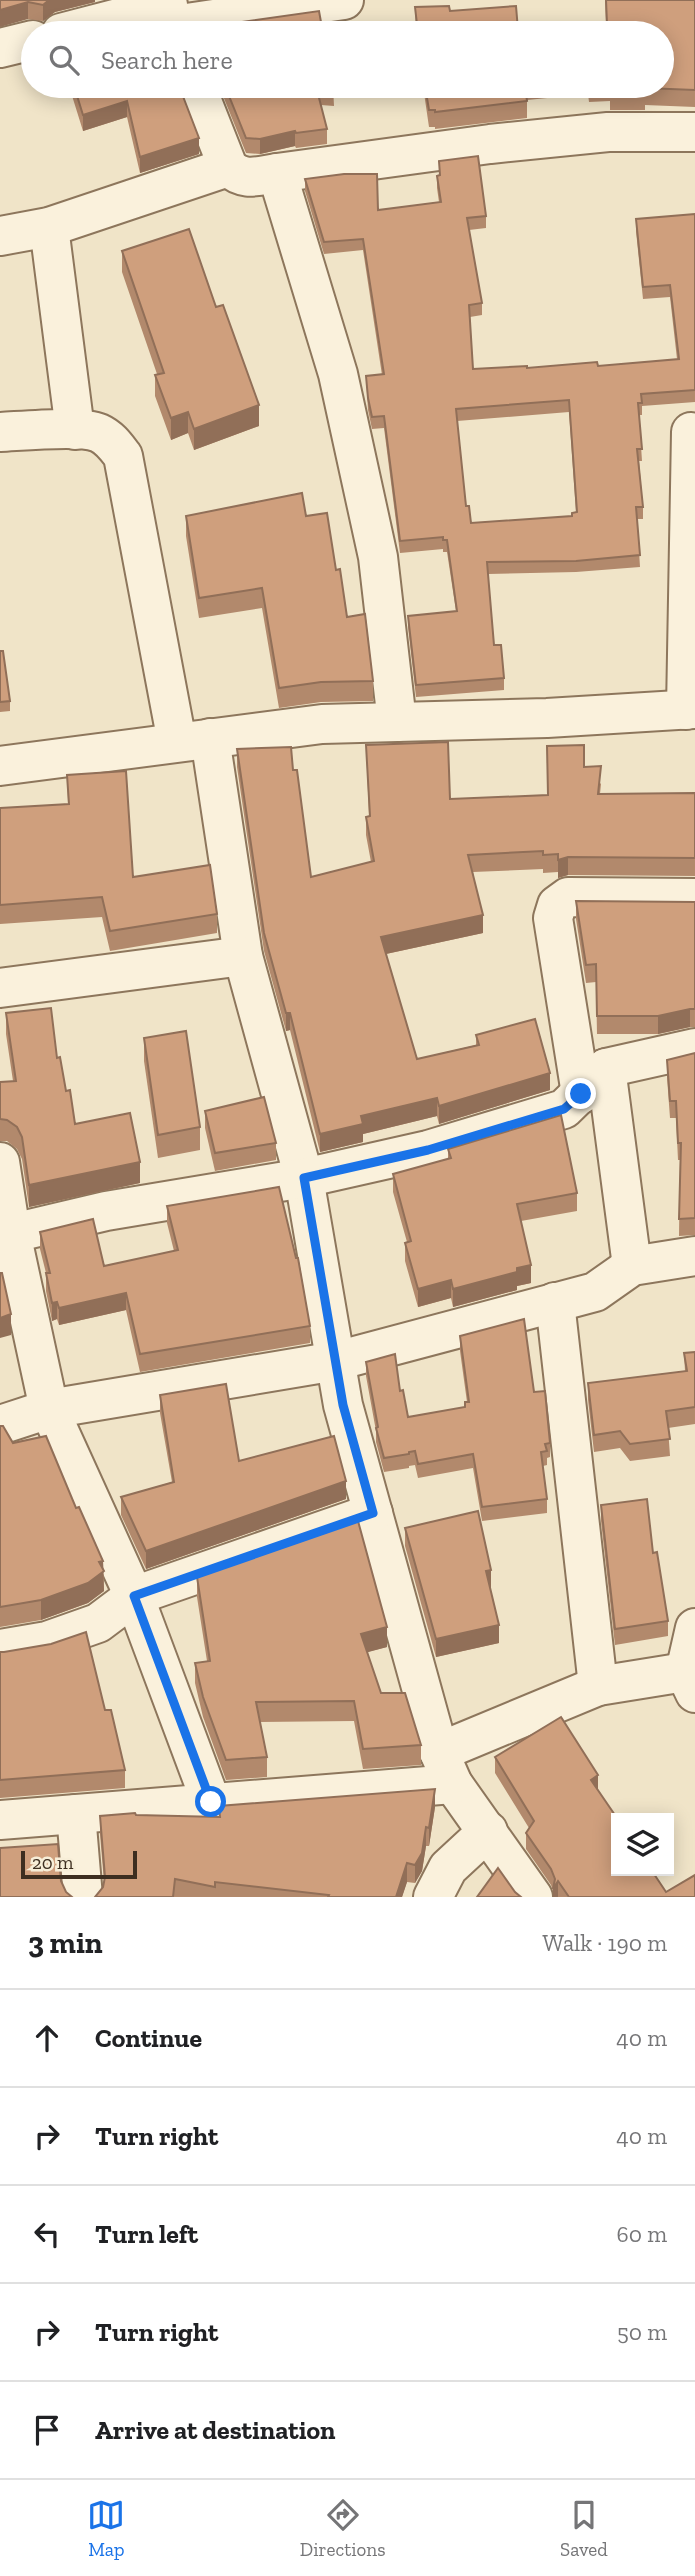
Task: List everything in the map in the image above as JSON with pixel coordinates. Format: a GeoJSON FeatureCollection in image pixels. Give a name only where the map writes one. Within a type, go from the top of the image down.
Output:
{"type":"FeatureCollection","features":[{"type":"Feature","properties":{"kind":"street"},"geometry":{"type":"LineString","coordinates":[[139,21],[344,0]]}},
{"type":"Feature","properties":{"kind":"street"},"geometry":{"type":"LineString","coordinates":[[0,48],[21,43]]}},
{"type":"Feature","properties":{"kind":"street"},"geometry":{"type":"LineString","coordinates":[[201,98],[228,167],[237,175],[247,177],[490,144],[595,133],[695,132]]}},
{"type":"Feature","properties":{"kind":"street"},"geometry":{"type":"LineString","coordinates":[[0,236],[49,226],[228,167]]}},
{"type":"Feature","properties":{"kind":"street"},"geometry":{"type":"LineString","coordinates":[[277,173],[338,374],[347,414],[378,557],[397,722]]}},
{"type":"Feature","properties":{"kind":"street"},"geometry":{"type":"LineString","coordinates":[[49,226],[75,430]]}},
{"type":"Feature","properties":{"kind":"street"},"geometry":{"type":"LineString","coordinates":[[0,432],[97,432],[111,440],[123,456],[243,957],[304,1178],[343,1405],[373,1513],[446,1768],[533,1897]]}},
{"type":"Feature","properties":{"kind":"street"},"geometry":{"type":"LineString","coordinates":[[0,766],[323,724],[690,710],[691,432]]}},
{"type":"Feature","properties":{"kind":"street"},"geometry":{"type":"LineString","coordinates":[[632,1266],[594,1081],[553,918],[558,905],[568,897],[695,898]]}},
{"type":"Feature","properties":{"kind":"street"},"geometry":{"type":"LineString","coordinates":[[0,988],[243,957]]}},
{"type":"Feature","properties":{"kind":"street"},"geometry":{"type":"LineString","coordinates":[[5,1235],[106,1211],[304,1178],[428,1150],[564,1109],[594,1081],[695,1048]]}},
{"type":"Feature","properties":{"kind":"street"},"geometry":{"type":"LineString","coordinates":[[0,1162],[5,1235],[49,1409],[134,1596],[211,1802]]}},
{"type":"Feature","properties":{"kind":"street"},"geometry":{"type":"LineString","coordinates":[[0,1425],[49,1409],[336,1361],[595,1292],[632,1266],[695,1256]]}},
{"type":"Feature","properties":{"kind":"street"},"geometry":{"type":"LineString","coordinates":[[555,1302],[598,1686]]}},
{"type":"Feature","properties":{"kind":"street"},"geometry":{"type":"LineString","coordinates":[[0,1648],[47,1641],[98,1623],[134,1596],[373,1513]]}},
{"type":"Feature","properties":{"kind":"street"},"geometry":{"type":"LineString","coordinates":[[0,1820],[211,1802],[446,1768],[598,1686],[690,1682],[695,1629]]}},
{"type":"Feature","properties":{"kind":"street"},"geometry":{"type":"LineString","coordinates":[[76,1814],[83,1897]]}},
{"type":"Feature","properties":{"kind":"street"},"geometry":{"type":"LineString","coordinates":[[433,1897],[448,1868],[488,1831]]}},
{"type":"Feature","properties":{"kind":"building"},"geometry":{"type":"Polygon","coordinates":[[[0,0],[49,0],[43,5],[28,2],[0,10],[0,0]]]}},
{"type":"Feature","properties":{"kind":"building"},"geometry":{"type":"Polygon","coordinates":[[[606,0],[695,0],[695,90],[674,89],[674,21],[607,21],[606,0]]]}},
{"type":"Feature","properties":{"kind":"building"},"geometry":{"type":"Polygon","coordinates":[[[449,6],[450,11],[516,6],[517,21],[417,21],[415,7],[449,6]]]}},
{"type":"Feature","properties":{"kind":"building"},"geometry":{"type":"Polygon","coordinates":[[[319,11],[321,21],[248,21],[319,11]]]}},
{"type":"Feature","properties":{"kind":"building"},"geometry":{"type":"Polygon","coordinates":[[[78,98],[184,98],[199,138],[140,157],[127,101],[83,115],[78,98]]]}},
{"type":"Feature","properties":{"kind":"building"},"geometry":{"type":"Polygon","coordinates":[[[230,98],[319,98],[327,129],[295,131],[260,139],[246,138],[230,98]]]}},
{"type":"Feature","properties":{"kind":"building"},"geometry":{"type":"Polygon","coordinates":[[[427,98],[527,98],[527,101],[435,112],[429,110],[427,98]]]}},
{"type":"Feature","properties":{"kind":"building"},"geometry":{"type":"Polygon","coordinates":[[[478,156],[486,216],[467,218],[482,303],[469,305],[473,369],[597,362],[598,366],[679,359],[670,285],[643,287],[636,219],[695,214],[695,390],[641,394],[642,403],[638,403],[642,449],[637,449],[643,507],[636,507],[640,555],[576,561],[487,562],[494,645],[501,645],[504,678],[416,685],[408,616],[457,611],[447,540],[443,540],[443,537],[400,541],[384,416],[372,417],[368,398],[366,376],[384,374],[363,239],[324,242],[305,179],[344,174],[377,174],[378,210],[441,202],[437,176],[440,175],[439,161],[478,156]],[[569,400],[456,409],[466,506],[469,506],[471,523],[572,516],[572,513],[577,512],[569,400]]]}},
{"type":"Feature","properties":{"kind":"building"},"geometry":{"type":"Polygon","coordinates":[[[189,229],[216,307],[223,305],[259,405],[194,429],[188,412],[171,418],[155,375],[164,373],[122,251],[189,229]]]}},
{"type":"Feature","properties":{"kind":"building"},"geometry":{"type":"Polygon","coordinates":[[[302,493],[306,516],[327,513],[336,570],[340,569],[347,617],[365,614],[373,681],[321,682],[279,688],[262,588],[199,598],[186,516],[302,493]]]}},
{"type":"Feature","properties":{"kind":"building"},"geometry":{"type":"Polygon","coordinates":[[[0,651],[3,651],[10,701],[0,702],[0,651]]]}},
{"type":"Feature","properties":{"kind":"building"},"geometry":{"type":"Polygon","coordinates":[[[448,742],[450,799],[548,795],[547,746],[584,745],[584,767],[601,766],[598,794],[695,793],[695,858],[568,857],[558,860],[558,854],[543,855],[543,851],[468,855],[483,915],[381,937],[417,1059],[479,1045],[476,1035],[535,1019],[550,1073],[439,1106],[437,1098],[361,1116],[363,1124],[320,1134],[290,1013],[286,1013],[264,933],[237,749],[291,747],[293,770],[297,770],[311,877],[374,861],[366,817],[370,816],[366,745],[448,742]]]}},
{"type":"Feature","properties":{"kind":"building"},"geometry":{"type":"Polygon","coordinates":[[[126,771],[133,877],[210,865],[217,914],[110,931],[102,897],[0,905],[0,808],[69,804],[67,775],[126,771]]]}},
{"type":"Feature","properties":{"kind":"building"},"geometry":{"type":"Polygon","coordinates":[[[576,901],[695,902],[695,1009],[658,1016],[597,1016],[596,964],[586,965],[576,901]]]}},
{"type":"Feature","properties":{"kind":"building"},"geometry":{"type":"Polygon","coordinates":[[[51,1008],[57,1058],[60,1057],[66,1091],[70,1090],[75,1124],[130,1113],[140,1162],[29,1185],[22,1137],[17,1127],[0,1119],[0,1082],[16,1081],[6,1013],[51,1008]]]}},
{"type":"Feature","properties":{"kind":"building"},"geometry":{"type":"Polygon","coordinates":[[[186,1031],[200,1127],[158,1135],[144,1038],[186,1031]]]}},
{"type":"Feature","properties":{"kind":"building"},"geometry":{"type":"Polygon","coordinates":[[[695,1053],[695,1218],[679,1219],[681,1143],[678,1143],[676,1101],[670,1101],[667,1060],[695,1053]]]}},
{"type":"Feature","properties":{"kind":"building"},"geometry":{"type":"Polygon","coordinates":[[[264,1097],[276,1143],[215,1153],[205,1111],[264,1097]]]}},
{"type":"Feature","properties":{"kind":"building"},"geometry":{"type":"Polygon","coordinates":[[[561,1115],[577,1193],[517,1204],[531,1265],[517,1268],[517,1272],[453,1289],[451,1280],[418,1289],[405,1243],[411,1241],[393,1174],[451,1158],[448,1149],[561,1115]]]}},
{"type":"Feature","properties":{"kind":"building"},"geometry":{"type":"Polygon","coordinates":[[[279,1187],[298,1258],[310,1326],[140,1354],[126,1293],[59,1308],[57,1302],[52,1303],[46,1273],[50,1273],[40,1232],[93,1219],[104,1266],[178,1250],[167,1206],[279,1187]]]}},
{"type":"Feature","properties":{"kind":"building"},"geometry":{"type":"Polygon","coordinates":[[[0,1273],[11,1314],[0,1318],[0,1273]]]}},
{"type":"Feature","properties":{"kind":"building"},"geometry":{"type":"Polygon","coordinates":[[[524,1319],[534,1392],[545,1391],[550,1443],[545,1444],[547,1451],[541,1452],[547,1499],[482,1507],[473,1454],[418,1464],[415,1451],[384,1458],[376,1428],[378,1427],[366,1362],[395,1354],[400,1391],[403,1390],[408,1417],[465,1407],[465,1402],[469,1402],[460,1336],[524,1319]]]}},
{"type":"Feature","properties":{"kind":"building"},"geometry":{"type":"Polygon","coordinates":[[[695,1352],[695,1407],[666,1411],[670,1439],[630,1444],[620,1431],[594,1435],[588,1383],[687,1371],[684,1353],[695,1352]]]}},
{"type":"Feature","properties":{"kind":"building"},"geometry":{"type":"Polygon","coordinates":[[[226,1384],[239,1461],[334,1436],[346,1481],[146,1551],[121,1497],[174,1482],[160,1395],[226,1384]]]}},
{"type":"Feature","properties":{"kind":"building"},"geometry":{"type":"Polygon","coordinates":[[[0,1426],[3,1426],[13,1443],[46,1436],[76,1508],[79,1507],[103,1561],[99,1562],[104,1571],[88,1583],[41,1600],[0,1607],[0,1426]]]}},
{"type":"Feature","properties":{"kind":"building"},"geometry":{"type":"Polygon","coordinates":[[[647,1499],[653,1553],[657,1552],[668,1621],[615,1629],[601,1505],[647,1499]]]}},
{"type":"Feature","properties":{"kind":"building"},"geometry":{"type":"Polygon","coordinates":[[[478,1511],[491,1570],[486,1571],[499,1625],[436,1639],[405,1528],[478,1511]]]}},
{"type":"Feature","properties":{"kind":"building"},"geometry":{"type":"Polygon","coordinates":[[[358,1521],[387,1627],[361,1634],[381,1693],[405,1693],[421,1745],[363,1749],[354,1701],[256,1702],[267,1757],[226,1760],[203,1697],[195,1663],[210,1661],[197,1577],[358,1521]]]}},
{"type":"Feature","properties":{"kind":"building"},"geometry":{"type":"Polygon","coordinates":[[[86,1632],[105,1710],[111,1710],[125,1770],[0,1780],[0,1652],[51,1644],[86,1632]]]}},
{"type":"Feature","properties":{"kind":"building"},"geometry":{"type":"Polygon","coordinates":[[[561,1717],[598,1775],[591,1780],[614,1813],[611,1813],[611,1876],[655,1876],[666,1892],[695,1875],[695,1897],[569,1897],[558,1881],[553,1889],[555,1879],[551,1869],[526,1833],[534,1821],[495,1757],[561,1717]]]}},
{"type":"Feature","properties":{"kind":"building"},"geometry":{"type":"Polygon","coordinates":[[[435,1789],[422,1853],[415,1865],[407,1863],[396,1897],[328,1897],[329,1895],[215,1882],[215,1887],[175,1879],[173,1897],[95,1897],[103,1887],[105,1877],[100,1816],[135,1813],[220,1817],[219,1806],[435,1789]]]}},
{"type":"Feature","properties":{"kind":"building"},"geometry":{"type":"Polygon","coordinates":[[[58,1844],[61,1881],[66,1892],[72,1897],[0,1897],[0,1848],[58,1844]]]}},
{"type":"Feature","properties":{"kind":"building"},"geometry":{"type":"Polygon","coordinates":[[[498,1868],[515,1892],[521,1897],[477,1897],[498,1868]]]}},
{"type":"Feature","properties":{"kind":"route"},"geometry":{"type":"LineString","coordinates":[[211,1802],[134,1596],[373,1513],[343,1405],[304,1178],[428,1150],[564,1109],[581,1094]]}}]}
